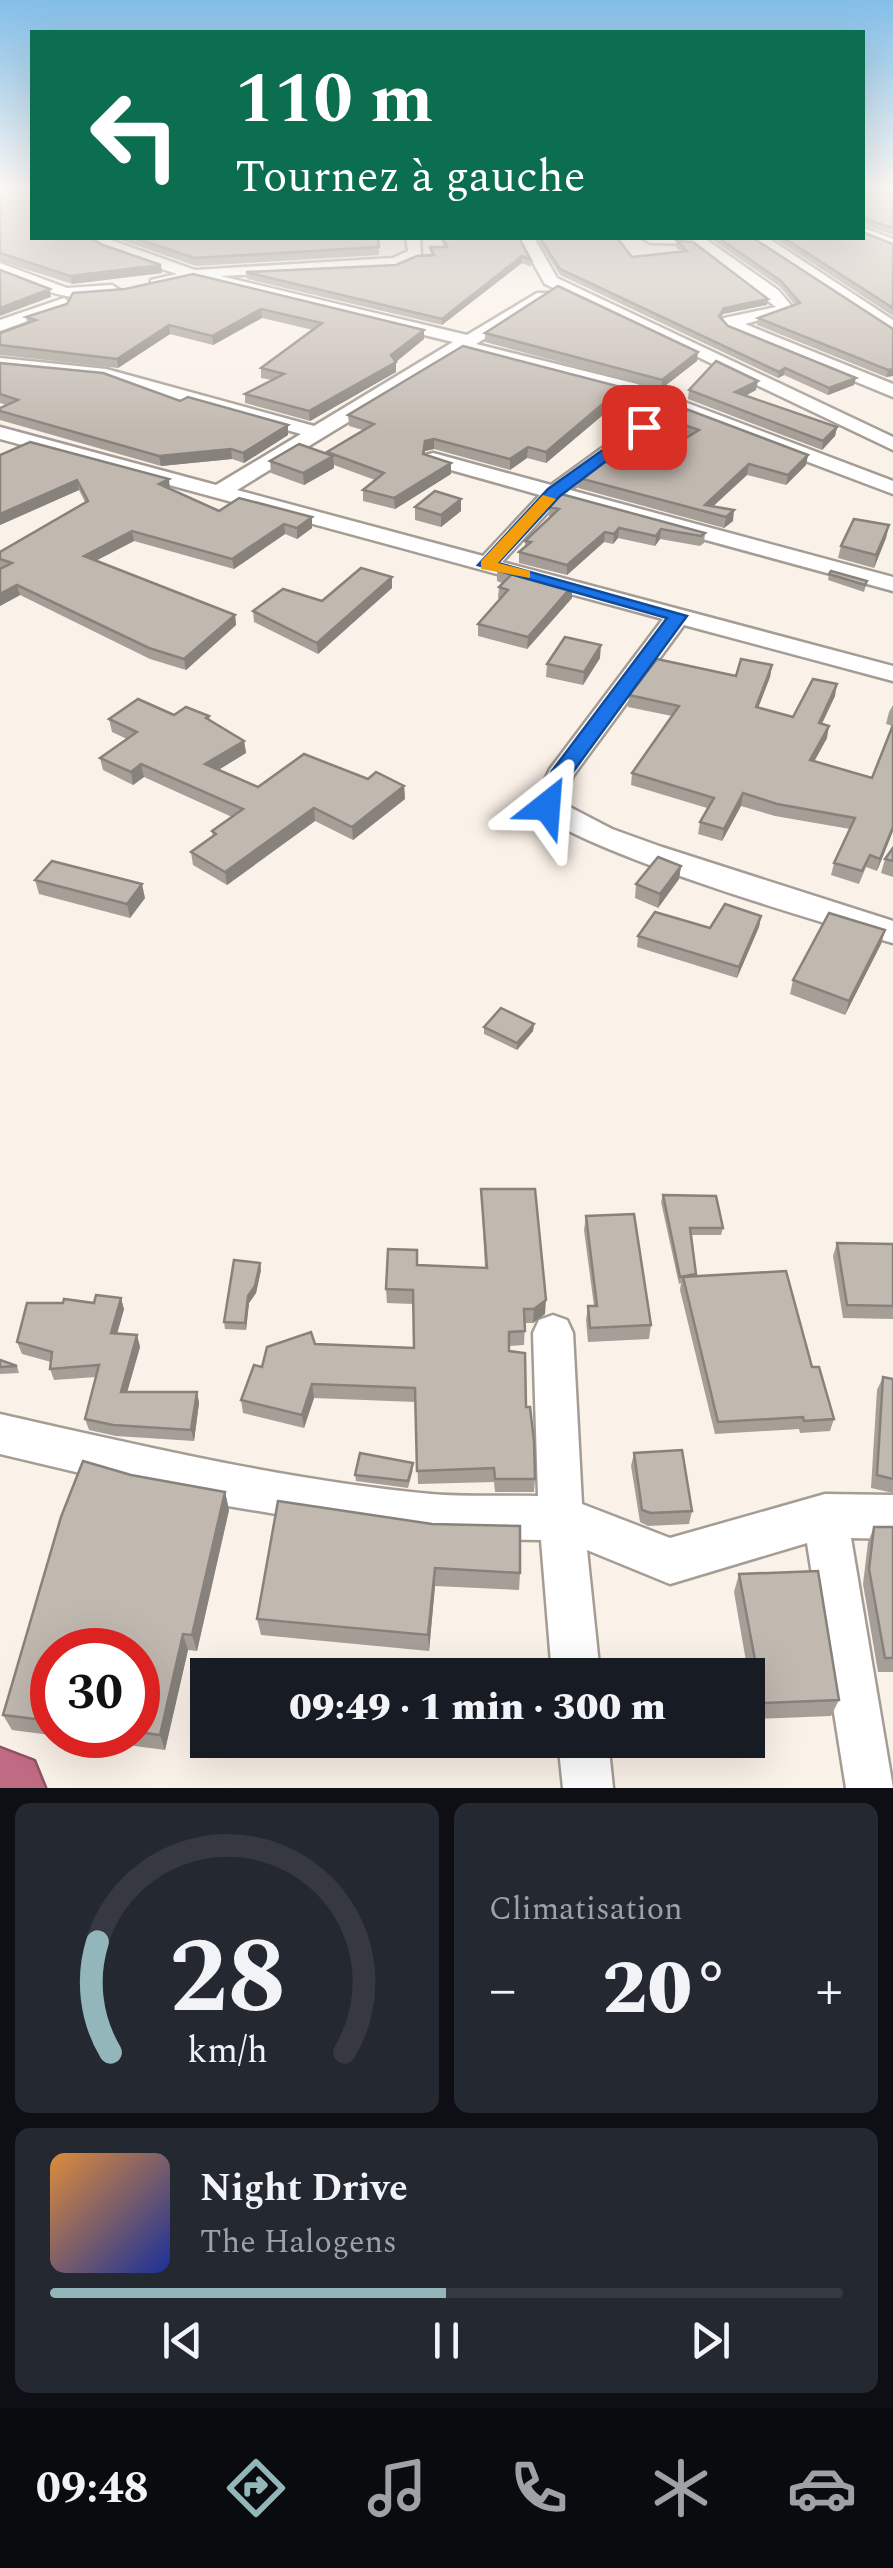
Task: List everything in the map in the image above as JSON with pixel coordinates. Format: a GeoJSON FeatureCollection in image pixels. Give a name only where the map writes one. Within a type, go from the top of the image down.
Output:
{"type":"FeatureCollection","features":[{"type":"Feature","properties":{"kind":"street"},"geometry":{"type":"LineString","coordinates":[[4,269],[60,292],[130,288],[196,275],[289,269]]}},
{"type":"Feature","properties":{"kind":"street"},"geometry":{"type":"LineString","coordinates":[[178,269],[578,372],[893,488]]}},
{"type":"Feature","properties":{"kind":"street"},"geometry":{"type":"LineString","coordinates":[[545,269],[551,281],[893,444]]}},
{"type":"Feature","properties":{"kind":"street"},"geometry":{"type":"LineString","coordinates":[[739,269],[772,293],[802,307]]}},
{"type":"Feature","properties":{"kind":"street"},"geometry":{"type":"LineString","coordinates":[[805,269],[893,328]]}},
{"type":"Feature","properties":{"kind":"street"},"geometry":{"type":"LineString","coordinates":[[220,491],[462,343],[532,305],[549,292],[551,281]]}},
{"type":"Feature","properties":{"kind":"street"},"geometry":{"type":"LineString","coordinates":[[0,326],[60,305],[65,302],[60,292]]}},
{"type":"Feature","properties":{"kind":"street"},"geometry":{"type":"LineString","coordinates":[[670,336],[846,297]]}},
{"type":"Feature","properties":{"kind":"street"},"geometry":{"type":"LineString","coordinates":[[730,322],[893,391]]}},
{"type":"Feature","properties":{"kind":"street"},"geometry":{"type":"LineString","coordinates":[[0,363],[106,374],[317,433]]}},
{"type":"Feature","properties":{"kind":"street"},"geometry":{"type":"LineString","coordinates":[[487,565],[554,492],[674,405]]}},
{"type":"Feature","properties":{"kind":"street"},"geometry":{"type":"LineString","coordinates":[[836,416],[893,407]]}},
{"type":"Feature","properties":{"kind":"street"},"geometry":{"type":"LineString","coordinates":[[0,433],[893,674]]}},
{"type":"Feature","properties":{"kind":"street"},"geometry":{"type":"LineString","coordinates":[[434,459],[893,584]]}},
{"type":"Feature","properties":{"kind":"street"},"geometry":{"type":"LineString","coordinates":[[678,616],[560,775],[547,806],[564,820],[672,860],[893,932]]}},
{"type":"Feature","properties":{"kind":"street"},"geometry":{"type":"LineString","coordinates":[[553,1333],[561,1518],[574,1658]]}},
{"type":"Feature","properties":{"kind":"street"},"geometry":{"type":"LineString","coordinates":[[0,1434],[198,1480],[288,1496],[433,1516],[561,1518],[670,1560],[825,1516],[893,1517]]}},
{"type":"Feature","properties":{"kind":"street"},"geometry":{"type":"LineString","coordinates":[[825,1516],[870,1788]]}},
{"type":"Feature","properties":{"kind":"street"},"geometry":{"type":"LineString","coordinates":[[585,1758],[588,1788]]}},
{"type":"Feature","properties":{"kind":"building"},"geometry":{"type":"Polygon","coordinates":[[[50,269],[124,269],[70,276],[50,269]]]}},
{"type":"Feature","properties":{"kind":"building"},"geometry":{"type":"Polygon","coordinates":[[[301,269],[505,269],[442,319],[246,272],[301,269]]]}},
{"type":"Feature","properties":{"kind":"building"},"geometry":{"type":"Polygon","coordinates":[[[561,269],[729,269],[768,299],[724,308],[719,316],[728,326],[856,378],[829,388],[785,368],[779,372],[561,269]]]}},
{"type":"Feature","properties":{"kind":"building"},"geometry":{"type":"Polygon","coordinates":[[[764,269],[801,269],[893,329],[893,369],[758,318],[800,303],[781,281],[764,269]]]}},
{"type":"Feature","properties":{"kind":"building"},"geometry":{"type":"Polygon","coordinates":[[[833,269],[893,269],[893,308],[833,269]]]}},
{"type":"Feature","properties":{"kind":"building"},"geometry":{"type":"Polygon","coordinates":[[[0,270],[50,289],[0,308],[0,270]]]}},
{"type":"Feature","properties":{"kind":"building"},"geometry":{"type":"Polygon","coordinates":[[[193,274],[424,330],[391,355],[396,362],[309,411],[245,394],[284,374],[261,368],[322,323],[261,309],[212,336],[169,325],[117,359],[0,345],[0,333],[36,320],[26,317],[67,304],[73,293],[125,289],[193,274]]]}},
{"type":"Feature","properties":{"kind":"building"},"geometry":{"type":"Polygon","coordinates":[[[558,286],[698,352],[662,380],[485,333],[558,286]]]}},
{"type":"Feature","properties":{"kind":"building"},"geometry":{"type":"Polygon","coordinates":[[[463,346],[644,393],[638,398],[617,392],[546,452],[528,447],[510,459],[434,439],[425,441],[423,454],[451,463],[394,498],[363,490],[384,473],[327,452],[374,424],[348,415],[463,346]]]}},
{"type":"Feature","properties":{"kind":"building"},"geometry":{"type":"Polygon","coordinates":[[[716,361],[758,381],[735,392],[837,427],[823,441],[689,390],[716,361]]]}},
{"type":"Feature","properties":{"kind":"building"},"geometry":{"type":"Polygon","coordinates":[[[0,363],[103,373],[180,401],[188,397],[288,425],[243,453],[231,449],[159,456],[0,411],[18,400],[0,394],[0,363]]]}},
{"type":"Feature","properties":{"kind":"building"},"geometry":{"type":"Polygon","coordinates":[[[678,406],[808,455],[788,475],[749,464],[705,505],[734,510],[726,517],[579,478],[602,461],[620,466],[627,458],[646,462],[699,430],[670,420],[686,411],[675,408],[678,406]]]}},
{"type":"Feature","properties":{"kind":"building"},"geometry":{"type":"Polygon","coordinates":[[[30,442],[169,479],[159,484],[219,511],[239,498],[312,517],[297,528],[284,524],[232,559],[132,531],[84,556],[235,615],[184,659],[149,648],[17,585],[0,594],[0,569],[12,563],[0,559],[0,552],[88,501],[77,480],[0,514],[0,455],[30,442]]]}},
{"type":"Feature","properties":{"kind":"building"},"geometry":{"type":"Polygon","coordinates":[[[299,444],[333,456],[303,473],[270,461],[299,444]]]}},
{"type":"Feature","properties":{"kind":"building"},"geometry":{"type":"Polygon","coordinates":[[[435,491],[461,499],[441,515],[415,507],[435,491]]]}},
{"type":"Feature","properties":{"kind":"building"},"geometry":{"type":"Polygon","coordinates":[[[561,494],[705,533],[701,536],[661,529],[656,536],[619,528],[614,534],[605,532],[567,565],[519,552],[531,542],[525,541],[559,509],[549,507],[561,494]]]}},
{"type":"Feature","properties":{"kind":"building"},"geometry":{"type":"Polygon","coordinates":[[[854,519],[889,525],[876,555],[841,546],[854,519]]]}},
{"type":"Feature","properties":{"kind":"building"},"geometry":{"type":"Polygon","coordinates":[[[500,567],[572,586],[528,637],[478,624],[508,590],[499,587],[512,574],[497,570],[500,567]]]}},
{"type":"Feature","properties":{"kind":"building"},"geometry":{"type":"Polygon","coordinates":[[[361,568],[392,577],[317,643],[253,611],[283,589],[322,601],[361,568]]]}},
{"type":"Feature","properties":{"kind":"building"},"geometry":{"type":"Polygon","coordinates":[[[831,571],[867,581],[865,585],[829,574],[831,571]]]}},
{"type":"Feature","properties":{"kind":"building"},"geometry":{"type":"Polygon","coordinates":[[[565,637],[601,645],[584,672],[547,664],[565,637]]]}},
{"type":"Feature","properties":{"kind":"building"},"geometry":{"type":"Polygon","coordinates":[[[657,659],[736,676],[741,659],[772,665],[756,707],[793,717],[813,679],[837,684],[819,723],[829,726],[810,760],[872,778],[893,725],[893,827],[880,859],[870,855],[862,871],[834,863],[855,818],[777,804],[743,793],[724,829],[700,822],[714,798],[632,773],[679,706],[629,695],[657,659]]]}},
{"type":"Feature","properties":{"kind":"building"},"geometry":{"type":"Polygon","coordinates":[[[138,699],[174,715],[186,707],[209,716],[206,718],[244,741],[205,764],[258,787],[304,754],[368,779],[376,772],[404,786],[352,827],[314,808],[225,872],[191,852],[243,809],[141,764],[131,772],[100,758],[137,732],[109,719],[138,699]]]}},
{"type":"Feature","properties":{"kind":"building"},"geometry":{"type":"Polygon","coordinates":[[[658,857],[681,866],[660,894],[636,884],[658,857]]]}},
{"type":"Feature","properties":{"kind":"building"},"geometry":{"type":"Polygon","coordinates":[[[52,861],[142,884],[127,904],[35,880],[52,861]]]}},
{"type":"Feature","properties":{"kind":"building"},"geometry":{"type":"Polygon","coordinates":[[[725,904],[761,916],[739,967],[638,936],[655,912],[710,928],[725,904]]]}},
{"type":"Feature","properties":{"kind":"building"},"geometry":{"type":"Polygon","coordinates":[[[829,913],[885,930],[849,1001],[793,980],[829,913]]]}},
{"type":"Feature","properties":{"kind":"building"},"geometry":{"type":"Polygon","coordinates":[[[501,1008],[534,1024],[517,1043],[484,1027],[501,1008]]]}},
{"type":"Feature","properties":{"kind":"building"},"geometry":{"type":"Polygon","coordinates":[[[481,1189],[535,1189],[546,1300],[534,1309],[524,1309],[525,1331],[509,1332],[509,1351],[525,1353],[526,1407],[530,1407],[535,1479],[495,1479],[494,1468],[417,1471],[415,1388],[312,1384],[302,1415],[241,1400],[254,1365],[262,1367],[267,1347],[311,1332],[315,1344],[414,1348],[413,1290],[386,1289],[388,1249],[417,1250],[417,1265],[487,1268],[481,1189]]]}},
{"type":"Feature","properties":{"kind":"building"},"geometry":{"type":"Polygon","coordinates":[[[663,1195],[716,1196],[723,1228],[690,1228],[696,1274],[680,1277],[663,1195]]]}},
{"type":"Feature","properties":{"kind":"building"},"geometry":{"type":"Polygon","coordinates":[[[634,1214],[651,1325],[590,1328],[588,1306],[597,1306],[586,1216],[634,1214]]]}},
{"type":"Feature","properties":{"kind":"building"},"geometry":{"type":"Polygon","coordinates":[[[837,1243],[893,1244],[893,1306],[847,1305],[837,1243]]]}},
{"type":"Feature","properties":{"kind":"building"},"geometry":{"type":"Polygon","coordinates":[[[234,1260],[260,1263],[255,1286],[248,1296],[245,1323],[224,1322],[234,1260]]]}},
{"type":"Feature","properties":{"kind":"building"},"geometry":{"type":"Polygon","coordinates":[[[786,1271],[812,1367],[819,1367],[834,1419],[718,1422],[683,1277],[786,1271]]]}},
{"type":"Feature","properties":{"kind":"building"},"geometry":{"type":"Polygon","coordinates":[[[96,1295],[121,1298],[111,1333],[137,1335],[121,1392],[197,1392],[191,1430],[113,1425],[85,1419],[99,1365],[50,1369],[52,1352],[17,1342],[27,1303],[63,1303],[64,1299],[94,1303],[96,1295]]]}},
{"type":"Feature","properties":{"kind":"building"},"geometry":{"type":"Polygon","coordinates":[[[883,1377],[893,1379],[893,1479],[877,1475],[883,1377]]]}},
{"type":"Feature","properties":{"kind":"building"},"geometry":{"type":"Polygon","coordinates":[[[682,1450],[692,1511],[642,1510],[634,1453],[682,1450]]]}},
{"type":"Feature","properties":{"kind":"building"},"geometry":{"type":"Polygon","coordinates":[[[360,1453],[413,1463],[408,1481],[355,1475],[360,1453]]]}},
{"type":"Feature","properties":{"kind":"building"},"geometry":{"type":"Polygon","coordinates":[[[83,1461],[131,1475],[225,1492],[192,1635],[183,1634],[160,1735],[160,1628],[30,1628],[30,1718],[3,1715],[61,1517],[83,1461]]]}},
{"type":"Feature","properties":{"kind":"building"},"geometry":{"type":"Polygon","coordinates":[[[278,1501],[432,1524],[520,1526],[520,1573],[435,1568],[428,1635],[257,1619],[278,1501]]]}},
{"type":"Feature","properties":{"kind":"building"},"geometry":{"type":"Polygon","coordinates":[[[874,1527],[893,1527],[893,1658],[885,1658],[869,1569],[874,1527]]]}},
{"type":"Feature","properties":{"kind":"building"},"geometry":{"type":"Polygon","coordinates":[[[818,1571],[839,1700],[765,1703],[765,1658],[755,1658],[739,1574],[818,1571]]]}},
{"type":"Feature","properties":{"kind":"slow traffic"},"geometry":{"type":"LineString","coordinates":[[524,575],[487,565],[548,499]]}},
{"type":"Feature","properties":{"kind":"route"},"geometry":{"type":"LineString","coordinates":[[547,806],[560,775],[678,616],[487,565],[554,492],[644,427]]}}]}
